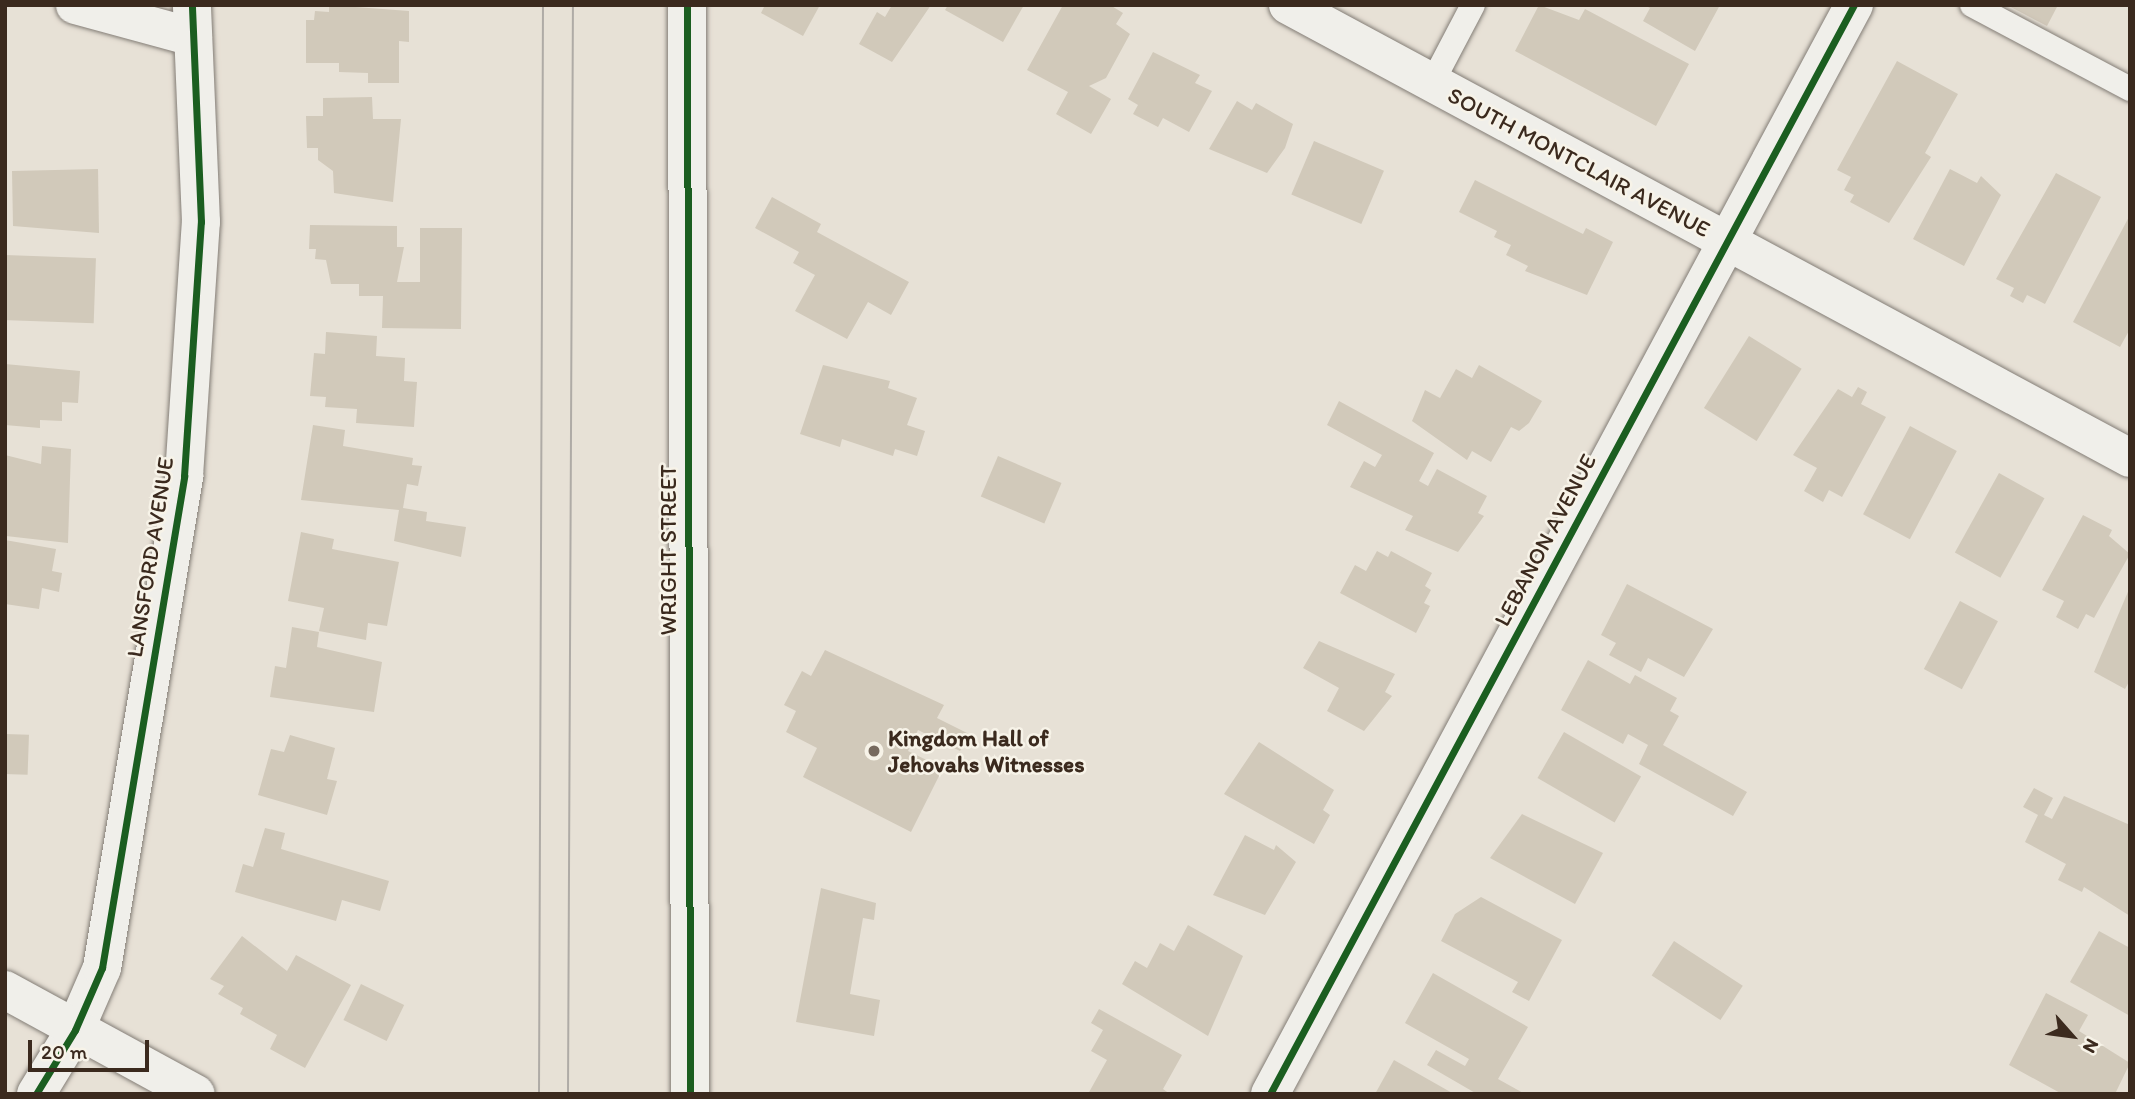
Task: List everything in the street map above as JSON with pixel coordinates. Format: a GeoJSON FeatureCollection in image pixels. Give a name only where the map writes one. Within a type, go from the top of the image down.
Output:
{"type":"FeatureCollection","features":[{"type":"Feature","properties":{"kind":"street"},"geometry":{"type":"LineString","coordinates":[[75,5],[192,21]]}},
{"type":"Feature","properties":{"kind":"street","name":"WRIGHT STREET"},"geometry":{"type":"LineString","coordinates":[[687,5],[690,1094]]}},
{"type":"Feature","properties":{"kind":"street","name":"SOUTH MONTCLAIR AVENUE"},"geometry":{"type":"LineString","coordinates":[[1288,5],[2130,458]]}},
{"type":"Feature","properties":{"kind":"street","name":"LEBANON AVENUE"},"geometry":{"type":"LineString","coordinates":[[1270,1094],[1854,5]]}},
{"type":"Feature","properties":{"kind":"street","name":"LANSFORD AVENUE"},"geometry":{"type":"LineString","coordinates":[[36,1094],[75,1030],[102,968],[184,476],[201,222],[192,21]]}},
{"type":"Feature","properties":{"kind":"street"},"geometry":{"type":"LineString","coordinates":[[5,990],[196,1094]]}},
{"type":"Feature","properties":{"kind":"lane"},"geometry":{"type":"LineString","coordinates":[[1432,83],[1473,5]]}},
{"type":"Feature","properties":{"kind":"lane"},"geometry":{"type":"LineString","coordinates":[[1972,5],[2130,89]]}},
{"type":"Feature","properties":{"kind":"building"},"geometry":{"type":"Polygon","coordinates":[[[329,5],[409,11],[409,42],[399,41],[399,83],[368,83],[368,73],[339,72],[339,63],[306,63],[306,20],[314,20],[315,11],[329,12],[329,5]]]}},
{"type":"Feature","properties":{"kind":"building"},"geometry":{"type":"Polygon","coordinates":[[[765,5],[820,5],[803,36],[761,13],[765,5]]]}},
{"type":"Feature","properties":{"kind":"building"},"geometry":{"type":"Polygon","coordinates":[[[892,5],[931,5],[892,62],[859,44],[877,12],[885,17],[892,5]]]}},
{"type":"Feature","properties":{"kind":"building"},"geometry":{"type":"Polygon","coordinates":[[[948,5],[1024,5],[1003,42],[945,10],[948,5]]]}},
{"type":"Feature","properties":{"kind":"building"},"geometry":{"type":"Polygon","coordinates":[[[1063,5],[1110,5],[1123,13],[1116,24],[1130,34],[1106,78],[1089,86],[1111,99],[1091,134],[1056,114],[1068,92],[1027,70],[1063,5]]]}},
{"type":"Feature","properties":{"kind":"building"},"geometry":{"type":"Polygon","coordinates":[[[1539,5],[1579,20],[1585,9],[1689,64],[1656,126],[1515,51],[1539,5]]]}},
{"type":"Feature","properties":{"kind":"building"},"geometry":{"type":"Polygon","coordinates":[[[1644,5],[1720,5],[1695,51],[1643,21],[1650,8],[1644,5]]]}},
{"type":"Feature","properties":{"kind":"building"},"geometry":{"type":"Polygon","coordinates":[[[2007,5],[2058,5],[2047,26],[2007,5]]]}},
{"type":"Feature","properties":{"kind":"building"},"geometry":{"type":"Polygon","coordinates":[[[1153,52],[1200,75],[1195,83],[1212,91],[1189,132],[1163,118],[1158,127],[1133,114],[1138,105],[1128,99],[1153,52]]]}},
{"type":"Feature","properties":{"kind":"building"},"geometry":{"type":"Polygon","coordinates":[[[1897,61],[1958,94],[1925,153],[1931,157],[1889,223],[1850,202],[1854,195],[1844,190],[1851,177],[1837,170],[1897,61]]]}},
{"type":"Feature","properties":{"kind":"building"},"geometry":{"type":"Polygon","coordinates":[[[372,97],[373,119],[401,119],[393,202],[334,193],[333,171],[318,160],[318,148],[307,148],[306,116],[323,116],[323,98],[372,97]]]}},
{"type":"Feature","properties":{"kind":"building"},"geometry":{"type":"Polygon","coordinates":[[[1237,101],[1252,110],[1256,103],[1293,124],[1285,148],[1267,173],[1209,149],[1237,101]]]}},
{"type":"Feature","properties":{"kind":"building"},"geometry":{"type":"Polygon","coordinates":[[[1314,141],[1384,171],[1361,224],[1291,194],[1314,141]]]}},
{"type":"Feature","properties":{"kind":"building"},"geometry":{"type":"Polygon","coordinates":[[[98,169],[99,233],[13,226],[12,171],[98,169]]]}},
{"type":"Feature","properties":{"kind":"building"},"geometry":{"type":"Polygon","coordinates":[[[1950,169],[1977,183],[1981,176],[2001,195],[1964,266],[1913,239],[1950,169]]]}},
{"type":"Feature","properties":{"kind":"building"},"geometry":{"type":"Polygon","coordinates":[[[2056,173],[2101,197],[2045,304],[2027,295],[2023,303],[2010,296],[2014,288],[1996,279],[2056,173]]]}},
{"type":"Feature","properties":{"kind":"building"},"geometry":{"type":"Polygon","coordinates":[[[1475,180],[1583,234],[1586,228],[1613,242],[1587,295],[1525,271],[1528,266],[1506,255],[1511,245],[1494,237],[1497,231],[1459,212],[1475,180]]]}},
{"type":"Feature","properties":{"kind":"building"},"geometry":{"type":"Polygon","coordinates":[[[772,197],[821,224],[817,232],[909,282],[891,315],[868,302],[847,339],[795,311],[815,275],[793,263],[799,252],[755,228],[772,197]]]}},
{"type":"Feature","properties":{"kind":"building"},"geometry":{"type":"Polygon","coordinates":[[[2130,215],[2130,329],[2120,347],[2073,322],[2130,215]]]}},
{"type":"Feature","properties":{"kind":"building"},"geometry":{"type":"Polygon","coordinates":[[[310,225],[397,226],[397,247],[404,247],[397,282],[420,282],[420,228],[462,228],[461,329],[382,328],[383,296],[359,296],[359,284],[331,284],[326,260],[315,259],[316,249],[309,249],[310,225]]]}},
{"type":"Feature","properties":{"kind":"building"},"geometry":{"type":"Polygon","coordinates":[[[5,255],[96,258],[94,323],[5,320],[5,255]]]}},
{"type":"Feature","properties":{"kind":"building"},"geometry":{"type":"Polygon","coordinates":[[[326,332],[377,336],[376,356],[405,358],[404,381],[417,382],[414,427],[356,423],[357,409],[325,407],[326,397],[310,396],[314,353],[325,354],[326,332]]]}},
{"type":"Feature","properties":{"kind":"building"},"geometry":{"type":"Polygon","coordinates":[[[1749,336],[1802,369],[1757,441],[1704,408],[1749,336]]]}},
{"type":"Feature","properties":{"kind":"building"},"geometry":{"type":"Polygon","coordinates":[[[5,364],[80,371],[78,403],[62,402],[62,421],[40,420],[40,428],[5,425],[5,364]]]}},
{"type":"Feature","properties":{"kind":"building"},"geometry":{"type":"Polygon","coordinates":[[[823,365],[890,381],[888,388],[917,398],[907,425],[925,431],[917,456],[895,449],[893,456],[842,439],[840,447],[800,434],[823,365]]]}},
{"type":"Feature","properties":{"kind":"building"},"geometry":{"type":"Polygon","coordinates":[[[1479,365],[1542,401],[1529,423],[1519,431],[1511,427],[1491,462],[1472,451],[1467,460],[1412,421],[1425,390],[1440,398],[1456,369],[1472,378],[1479,365]]]}},
{"type":"Feature","properties":{"kind":"building"},"geometry":{"type":"Polygon","coordinates":[[[1858,387],[1867,392],[1861,404],[1886,417],[1842,497],[1829,490],[1823,502],[1804,491],[1817,468],[1793,455],[1838,389],[1852,397],[1858,387]]]}},
{"type":"Feature","properties":{"kind":"building"},"geometry":{"type":"Polygon","coordinates":[[[1339,401],[1434,453],[1419,481],[1428,486],[1437,469],[1487,496],[1478,513],[1484,516],[1458,552],[1405,530],[1413,516],[1350,487],[1364,461],[1375,467],[1382,455],[1327,425],[1339,401]]]}},
{"type":"Feature","properties":{"kind":"building"},"geometry":{"type":"Polygon","coordinates":[[[313,425],[345,430],[343,446],[413,458],[412,465],[422,466],[418,486],[407,484],[403,508],[427,512],[426,521],[466,527],[461,557],[394,541],[399,510],[301,500],[313,425]]]}},
{"type":"Feature","properties":{"kind":"building"},"geometry":{"type":"Polygon","coordinates":[[[1910,426],[1957,451],[1910,539],[1863,514],[1910,426]]]}},
{"type":"Feature","properties":{"kind":"building"},"geometry":{"type":"Polygon","coordinates":[[[42,446],[71,449],[68,543],[6,536],[5,455],[41,464],[42,446]]]}},
{"type":"Feature","properties":{"kind":"building"},"geometry":{"type":"Polygon","coordinates":[[[998,456],[1062,483],[1044,523],[981,497],[998,456]]]}},
{"type":"Feature","properties":{"kind":"building"},"geometry":{"type":"Polygon","coordinates":[[[1999,473],[2044,498],[2000,578],[1955,553],[1999,473]]]}},
{"type":"Feature","properties":{"kind":"building"},"geometry":{"type":"Polygon","coordinates":[[[2083,515],[2112,530],[2109,536],[2130,554],[2094,618],[2086,614],[2078,629],[2056,617],[2064,601],[2042,590],[2083,515]]]}},
{"type":"Feature","properties":{"kind":"building"},"geometry":{"type":"Polygon","coordinates":[[[301,532],[334,539],[332,549],[399,562],[387,626],[368,623],[366,640],[319,631],[324,608],[288,601],[301,532]]]}},
{"type":"Feature","properties":{"kind":"building"},"geometry":{"type":"Polygon","coordinates":[[[5,540],[56,549],[52,571],[62,573],[59,592],[42,588],[39,609],[5,604],[5,540]]]}},
{"type":"Feature","properties":{"kind":"building"},"geometry":{"type":"Polygon","coordinates":[[[1377,551],[1388,557],[1391,551],[1432,573],[1425,586],[1431,590],[1424,603],[1430,606],[1416,633],[1340,593],[1355,565],[1366,571],[1377,551]]]}},
{"type":"Feature","properties":{"kind":"building"},"geometry":{"type":"Polygon","coordinates":[[[1627,584],[1713,629],[1684,677],[1648,658],[1641,672],[1609,655],[1616,643],[1601,635],[1627,584]]]}},
{"type":"Feature","properties":{"kind":"building"},"geometry":{"type":"Polygon","coordinates":[[[2130,587],[2130,680],[2125,689],[2094,672],[2130,587]]]}},
{"type":"Feature","properties":{"kind":"building"},"geometry":{"type":"Polygon","coordinates":[[[1960,601],[1998,621],[1962,689],[1924,669],[1960,601]]]}},
{"type":"Feature","properties":{"kind":"building"},"geometry":{"type":"Polygon","coordinates":[[[292,627],[319,632],[317,647],[382,662],[374,712],[270,697],[275,666],[286,668],[292,627]]]}},
{"type":"Feature","properties":{"kind":"building"},"geometry":{"type":"Polygon","coordinates":[[[1319,641],[1395,674],[1385,692],[1392,696],[1364,731],[1327,711],[1339,688],[1303,668],[1319,641]]]}},
{"type":"Feature","properties":{"kind":"building"},"geometry":{"type":"Polygon","coordinates":[[[825,650],[944,705],[937,718],[969,734],[960,751],[918,730],[908,751],[943,768],[911,832],[803,777],[817,748],[786,732],[796,711],[784,705],[802,671],[811,676],[825,650]]]}},
{"type":"Feature","properties":{"kind":"building"},"geometry":{"type":"Polygon","coordinates":[[[1588,660],[1630,684],[1635,675],[1677,698],[1670,711],[1679,716],[1663,745],[1747,792],[1733,816],[1639,764],[1648,745],[1628,734],[1623,744],[1561,710],[1588,660]]]}},
{"type":"Feature","properties":{"kind":"building"},"geometry":{"type":"Polygon","coordinates":[[[1564,732],[1641,776],[1615,822],[1538,778],[1564,732]]]}},
{"type":"Feature","properties":{"kind":"building"},"geometry":{"type":"Polygon","coordinates":[[[5,734],[29,735],[28,775],[5,774],[5,734]]]}},
{"type":"Feature","properties":{"kind":"building"},"geometry":{"type":"Polygon","coordinates":[[[290,735],[335,748],[327,779],[337,781],[327,815],[258,795],[271,749],[284,752],[290,735]]]}},
{"type":"Feature","properties":{"kind":"building"},"geometry":{"type":"Polygon","coordinates":[[[1259,742],[1334,790],[1323,810],[1330,815],[1314,844],[1224,794],[1259,742]]]}},
{"type":"Feature","properties":{"kind":"building"},"geometry":{"type":"Polygon","coordinates":[[[2034,788],[2053,798],[2044,815],[2052,819],[2064,796],[2130,825],[2130,916],[2084,887],[2082,892],[2058,880],[2066,864],[2025,842],[2038,815],[2023,807],[2034,788]]]}},
{"type":"Feature","properties":{"kind":"building"},"geometry":{"type":"Polygon","coordinates":[[[1522,814],[1603,853],[1575,904],[1490,858],[1522,814]]]}},
{"type":"Feature","properties":{"kind":"building"},"geometry":{"type":"Polygon","coordinates":[[[265,828],[285,833],[281,849],[389,881],[380,911],[342,900],[336,921],[235,892],[243,864],[253,867],[265,828]]]}},
{"type":"Feature","properties":{"kind":"building"},"geometry":{"type":"Polygon","coordinates":[[[1245,835],[1274,850],[1276,845],[1296,862],[1265,915],[1213,895],[1245,835]]]}},
{"type":"Feature","properties":{"kind":"building"},"geometry":{"type":"Polygon","coordinates":[[[821,888],[876,903],[874,920],[863,918],[850,994],[880,1000],[874,1036],[796,1022],[821,888]]]}},
{"type":"Feature","properties":{"kind":"building"},"geometry":{"type":"Polygon","coordinates":[[[1481,897],[1562,940],[1529,1001],[1512,992],[1518,982],[1441,941],[1455,914],[1481,897]]]}},
{"type":"Feature","properties":{"kind":"building"},"geometry":{"type":"Polygon","coordinates":[[[1188,925],[1243,956],[1208,1036],[1122,984],[1135,961],[1147,968],[1160,943],[1174,951],[1188,925]]]}},
{"type":"Feature","properties":{"kind":"building"},"geometry":{"type":"Polygon","coordinates":[[[2099,931],[2130,948],[2130,1016],[2070,982],[2099,931]]]}},
{"type":"Feature","properties":{"kind":"building"},"geometry":{"type":"Polygon","coordinates":[[[242,936],[287,971],[296,955],[351,985],[305,1068],[270,1049],[277,1035],[240,1014],[243,1008],[218,994],[224,986],[210,979],[242,936]]]}},
{"type":"Feature","properties":{"kind":"building"},"geometry":{"type":"Polygon","coordinates":[[[1674,941],[1743,986],[1720,1020],[1652,975],[1674,941]]]}},
{"type":"Feature","properties":{"kind":"building"},"geometry":{"type":"Polygon","coordinates":[[[1433,973],[1528,1027],[1498,1079],[1525,1094],[1477,1094],[1427,1065],[1436,1050],[1465,1066],[1469,1059],[1405,1023],[1433,973]]]}},
{"type":"Feature","properties":{"kind":"building"},"geometry":{"type":"Polygon","coordinates":[[[361,984],[404,1005],[387,1041],[343,1020],[361,984]]]}},
{"type":"Feature","properties":{"kind":"building"},"geometry":{"type":"Polygon","coordinates":[[[2046,993],[2088,1015],[2079,1031],[2130,1063],[2115,1094],[2062,1094],[2009,1065],[2046,993]]]}},
{"type":"Feature","properties":{"kind":"building"},"geometry":{"type":"Polygon","coordinates":[[[1099,1009],[1182,1055],[1163,1089],[1170,1094],[1088,1094],[1107,1060],[1091,1051],[1103,1030],[1091,1023],[1099,1009]]]}},
{"type":"Feature","properties":{"kind":"building"},"geometry":{"type":"Polygon","coordinates":[[[1394,1060],[1454,1094],[1375,1094],[1394,1060]]]}},
{"type":"Feature","properties":{"kind":"tram line"},"geometry":{"type":"LineString","coordinates":[[539,1094],[543,5]]}},
{"type":"Feature","properties":{"kind":"tram line"},"geometry":{"type":"LineString","coordinates":[[568,1094],[573,5]]}},
{"type":"Feature","properties":{"kind":"cycle path"},"geometry":{"type":"LineString","coordinates":[[36,1094],[75,1030],[102,968],[184,476],[201,222],[192,5]]}},
{"type":"Feature","properties":{"kind":"cycle path"},"geometry":{"type":"LineString","coordinates":[[687,5],[690,1094]]}},
{"type":"Feature","properties":{"kind":"cycle path"},"geometry":{"type":"LineString","coordinates":[[1270,1094],[1854,5]]}},
{"type":"Feature","properties":{"kind":"place","name":"Kingdom Hall of Jehovahs Witnesses"},"geometry":{"type":"Point","coordinates":[874,751]}}]}
